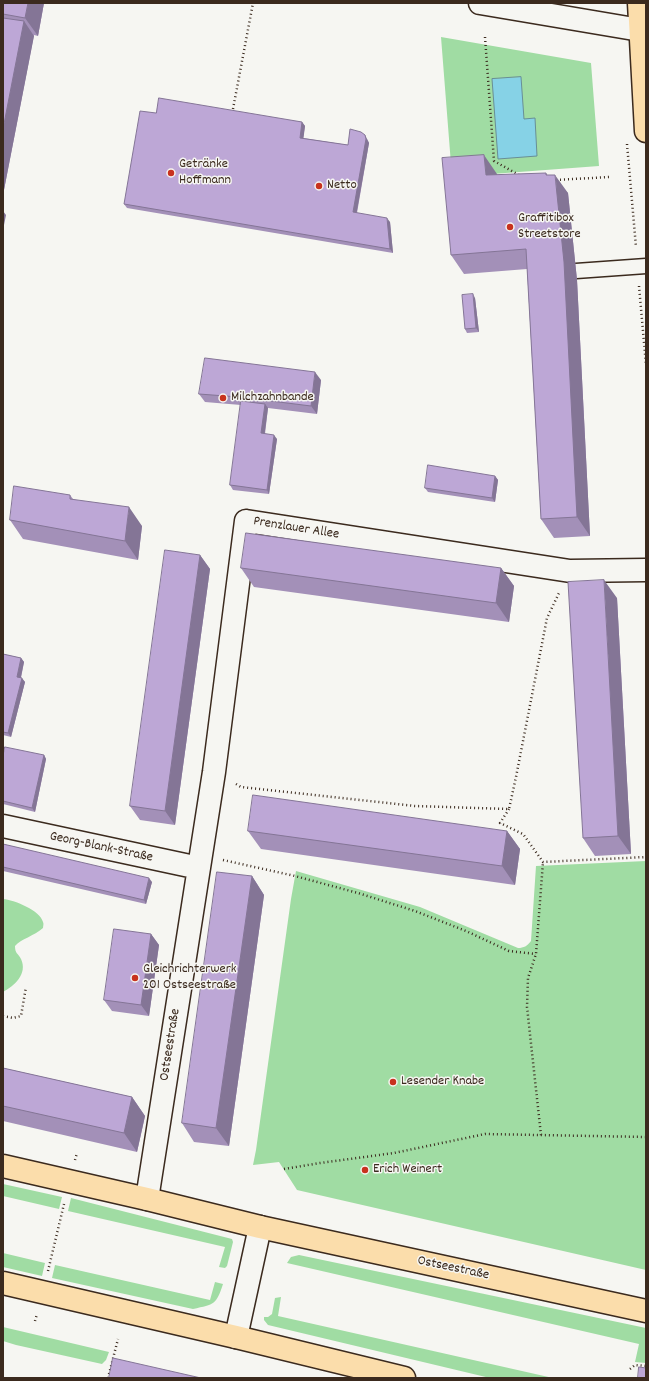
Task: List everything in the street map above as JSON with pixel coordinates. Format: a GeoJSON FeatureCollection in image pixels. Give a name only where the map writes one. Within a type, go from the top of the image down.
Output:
{"type":"FeatureCollection","features":[{"type":"Feature","properties":{"kind":"main road"},"geometry":{"type":"LineString","coordinates":[[636,135],[643,31],[639,3]]}},
{"type":"Feature","properties":{"kind":"main road","name":"Ostseestraße"},"geometry":{"type":"LineString","coordinates":[[3,1166],[260,1227],[646,1311]]}},
{"type":"Feature","properties":{"kind":"main road"},"geometry":{"type":"LineString","coordinates":[[3,1283],[404,1378]]}},
{"type":"Feature","properties":{"kind":"street"},"geometry":{"type":"LineString","coordinates":[[480,3],[643,31]]}},
{"type":"Feature","properties":{"kind":"street","name":"Prenzlauer Allee"},"geometry":{"type":"LineString","coordinates":[[200,862],[214,772],[246,521],[570,571],[646,570]]}},
{"type":"Feature","properties":{"kind":"street","name":"Georg-Blank-Straße"},"geometry":{"type":"LineString","coordinates":[[3,826],[200,862]]}},
{"type":"Feature","properties":{"kind":"street","name":"Ostseestraße"},"geometry":{"type":"LineString","coordinates":[[147,1199],[200,862]]}},
{"type":"Feature","properties":{"kind":"street"},"geometry":{"type":"LineString","coordinates":[[236,1337],[260,1227]]}},
{"type":"Feature","properties":{"kind":"lane"},"geometry":{"type":"LineString","coordinates":[[576,271],[642,267]]}},
{"type":"Feature","properties":{"kind":"path"},"geometry":{"type":"LineString","coordinates":[[233,109],[253,3]]}},
{"type":"Feature","properties":{"kind":"path"},"geometry":{"type":"LineString","coordinates":[[485,37],[494,161],[521,177]]}},
{"type":"Feature","properties":{"kind":"path"},"geometry":{"type":"LineString","coordinates":[[636,135],[646,365]]}},
{"type":"Feature","properties":{"kind":"path"},"geometry":{"type":"LineString","coordinates":[[550,180],[609,177]]}},
{"type":"Feature","properties":{"kind":"path"},"geometry":{"type":"LineString","coordinates":[[541,1135],[527,1007],[528,978],[536,954],[543,862],[523,834],[500,823],[509,809],[547,618],[570,571]]}},
{"type":"Feature","properties":{"kind":"path"},"geometry":{"type":"LineString","coordinates":[[214,772],[241,787],[415,806],[509,809]]}},
{"type":"Feature","properties":{"kind":"path"},"geometry":{"type":"LineString","coordinates":[[543,862],[646,857]]}},
{"type":"Feature","properties":{"kind":"path"},"geometry":{"type":"LineString","coordinates":[[200,862],[295,876],[358,893],[415,911],[466,931],[510,951],[536,954]]}},
{"type":"Feature","properties":{"kind":"path"},"geometry":{"type":"LineString","coordinates":[[3,1016],[13,1018],[21,1016],[26,987]]}},
{"type":"Feature","properties":{"kind":"path"},"geometry":{"type":"LineString","coordinates":[[284,1170],[394,1152],[485,1134],[646,1137]]}},
{"type":"Feature","properties":{"kind":"path"},"geometry":{"type":"LineString","coordinates":[[35,1321],[77,1153]]}},
{"type":"Feature","properties":{"kind":"path"},"geometry":{"type":"LineString","coordinates":[[108,1378],[118,1339]]}},
{"type":"Feature","properties":{"kind":"path"},"geometry":{"type":"LineString","coordinates":[[630,1369],[634,1365],[646,1366]]}},
{"type":"Feature","properties":{"kind":"green space"},"geometry":{"type":"Polygon","coordinates":[[[441,37],[591,63],[599,166],[452,177],[441,37]]]}},
{"type":"Feature","properties":{"kind":"green space"},"geometry":{"type":"Polygon","coordinates":[[[646,861],[646,1270],[297,1190],[279,1162],[253,1165],[296,871],[420,907],[518,948],[522,948],[531,941],[536,866],[646,861]]]}},
{"type":"Feature","properties":{"kind":"green space"},"geometry":{"type":"Polygon","coordinates":[[[3,899],[26,906],[37,913],[43,922],[43,928],[15,946],[16,952],[23,964],[23,970],[19,979],[3,992],[3,899]]]}},
{"type":"Feature","properties":{"kind":"green space"},"geometry":{"type":"Polygon","coordinates":[[[3,1184],[62,1197],[59,1209],[3,1196],[3,1184]]]}},
{"type":"Feature","properties":{"kind":"green space"},"geometry":{"type":"Polygon","coordinates":[[[71,1198],[232,1239],[233,1242],[227,1266],[225,1268],[219,1267],[225,1247],[68,1211],[71,1198]]]}},
{"type":"Feature","properties":{"kind":"green space"},"geometry":{"type":"Polygon","coordinates":[[[3,1253],[45,1263],[42,1276],[3,1267],[3,1253]]]}},
{"type":"Feature","properties":{"kind":"green space"},"geometry":{"type":"Polygon","coordinates":[[[299,1255],[646,1328],[646,1363],[635,1362],[639,1344],[287,1263],[291,1257],[299,1255]]]}},
{"type":"Feature","properties":{"kind":"green space"},"geometry":{"type":"Polygon","coordinates":[[[55,1265],[210,1300],[215,1282],[223,1284],[214,1302],[206,1306],[193,1309],[52,1278],[55,1265]]]}},
{"type":"Feature","properties":{"kind":"green space"},"geometry":{"type":"Polygon","coordinates":[[[281,1297],[278,1316],[553,1378],[490,1378],[268,1325],[264,1320],[264,1317],[268,1317],[272,1314],[275,1298],[281,1297]]]}},
{"type":"Feature","properties":{"kind":"green space"},"geometry":{"type":"Polygon","coordinates":[[[3,1327],[109,1352],[106,1360],[102,1364],[16,1345],[3,1341],[3,1327]]]}},
{"type":"Feature","properties":{"kind":"water"},"geometry":{"type":"Polygon","coordinates":[[[521,77],[524,119],[535,118],[537,156],[498,159],[492,79],[521,77]]]}},
{"type":"Feature","properties":{"kind":"building"},"geometry":{"type":"Polygon","coordinates":[[[3,3],[28,3],[25,18],[3,14],[3,3]]]}},
{"type":"Feature","properties":{"kind":"building"},"geometry":{"type":"Polygon","coordinates":[[[3,18],[24,21],[3,129],[3,18]]]}},
{"type":"Feature","properties":{"kind":"building"},"geometry":{"type":"Polygon","coordinates":[[[159,98],[302,122],[300,138],[348,145],[350,129],[361,132],[365,135],[366,139],[353,212],[387,218],[390,249],[124,204],[140,111],[156,113],[159,98]]]}},
{"type":"Feature","properties":{"kind":"building"},"geometry":{"type":"Polygon","coordinates":[[[484,155],[486,175],[546,173],[546,175],[555,175],[564,262],[577,517],[541,519],[526,249],[451,255],[442,158],[484,155]]]}},
{"type":"Feature","properties":{"kind":"building"},"geometry":{"type":"Polygon","coordinates":[[[473,294],[476,328],[465,329],[462,295],[473,294]]]}},
{"type":"Feature","properties":{"kind":"building"},"geometry":{"type":"Polygon","coordinates":[[[205,358],[315,372],[311,406],[239,397],[199,394],[205,358]]]}},
{"type":"Feature","properties":{"kind":"building"},"geometry":{"type":"Polygon","coordinates":[[[241,401],[265,404],[261,433],[274,435],[267,490],[230,485],[241,401]]]}},
{"type":"Feature","properties":{"kind":"building"},"geometry":{"type":"Polygon","coordinates":[[[428,465],[495,476],[492,498],[425,488],[428,465]]]}},
{"type":"Feature","properties":{"kind":"building"},"geometry":{"type":"Polygon","coordinates":[[[14,486],[70,495],[70,499],[129,507],[125,541],[10,520],[14,486]]]}},
{"type":"Feature","properties":{"kind":"building"},"geometry":{"type":"Polygon","coordinates":[[[246,533],[501,568],[496,603],[241,568],[246,533]]]}},
{"type":"Feature","properties":{"kind":"building"},"geometry":{"type":"Polygon","coordinates":[[[165,550],[200,555],[165,811],[130,806],[165,550]]]}},
{"type":"Feature","properties":{"kind":"building"},"geometry":{"type":"Polygon","coordinates":[[[604,580],[618,836],[583,838],[568,582],[604,580]]]}},
{"type":"Feature","properties":{"kind":"building"},"geometry":{"type":"Polygon","coordinates":[[[3,654],[21,658],[17,677],[22,678],[8,733],[3,732],[3,654]]]}},
{"type":"Feature","properties":{"kind":"building"},"geometry":{"type":"Polygon","coordinates":[[[5,747],[44,755],[32,808],[3,801],[3,756],[5,747]]]}},
{"type":"Feature","properties":{"kind":"building"},"geometry":{"type":"Polygon","coordinates":[[[253,795],[507,831],[502,866],[248,831],[253,795]]]}},
{"type":"Feature","properties":{"kind":"building"},"geometry":{"type":"Polygon","coordinates":[[[3,844],[149,878],[144,900],[3,867],[3,844]]]}},
{"type":"Feature","properties":{"kind":"building"},"geometry":{"type":"Polygon","coordinates":[[[217,872],[252,876],[216,1128],[182,1123],[217,872]]]}},
{"type":"Feature","properties":{"kind":"building","name":"Gleichrichterwerk 201 Ostseestraße"},"geometry":{"type":"Polygon","coordinates":[[[114,929],[151,934],[141,1005],[104,1000],[114,929]]]}},
{"type":"Feature","properties":{"kind":"building"},"geometry":{"type":"Polygon","coordinates":[[[3,1068],[132,1097],[124,1133],[3,1106],[3,1068]]]}},
{"type":"Feature","properties":{"kind":"building"},"geometry":{"type":"Polygon","coordinates":[[[113,1358],[201,1378],[109,1378],[113,1358]]]}},
{"type":"Feature","properties":{"kind":"building"},"geometry":{"type":"Polygon","coordinates":[[[639,1367],[646,1368],[646,1378],[638,1378],[639,1367]]]}},
{"type":"Feature","properties":{"kind":"place","name":"Getränke Hoffmann"},"geometry":{"type":"Point","coordinates":[171,173]}},
{"type":"Feature","properties":{"kind":"place","name":"Netto"},"geometry":{"type":"Point","coordinates":[319,186]}},
{"type":"Feature","properties":{"kind":"place","name":"Graffitibox Streetstore"},"geometry":{"type":"Point","coordinates":[510,227]}},
{"type":"Feature","properties":{"kind":"place","name":"Milchzahnbande"},"geometry":{"type":"Point","coordinates":[223,398]}},
{"type":"Feature","properties":{"kind":"place","name":"Gleichrichterwerk 201 Ostseestraße"},"geometry":{"type":"Point","coordinates":[135,978]}},
{"type":"Feature","properties":{"kind":"place","name":"Lesender Knabe"},"geometry":{"type":"Point","coordinates":[393,1082]}},
{"type":"Feature","properties":{"kind":"place","name":"Erich Weinert"},"geometry":{"type":"Point","coordinates":[365,1170]}}]}
